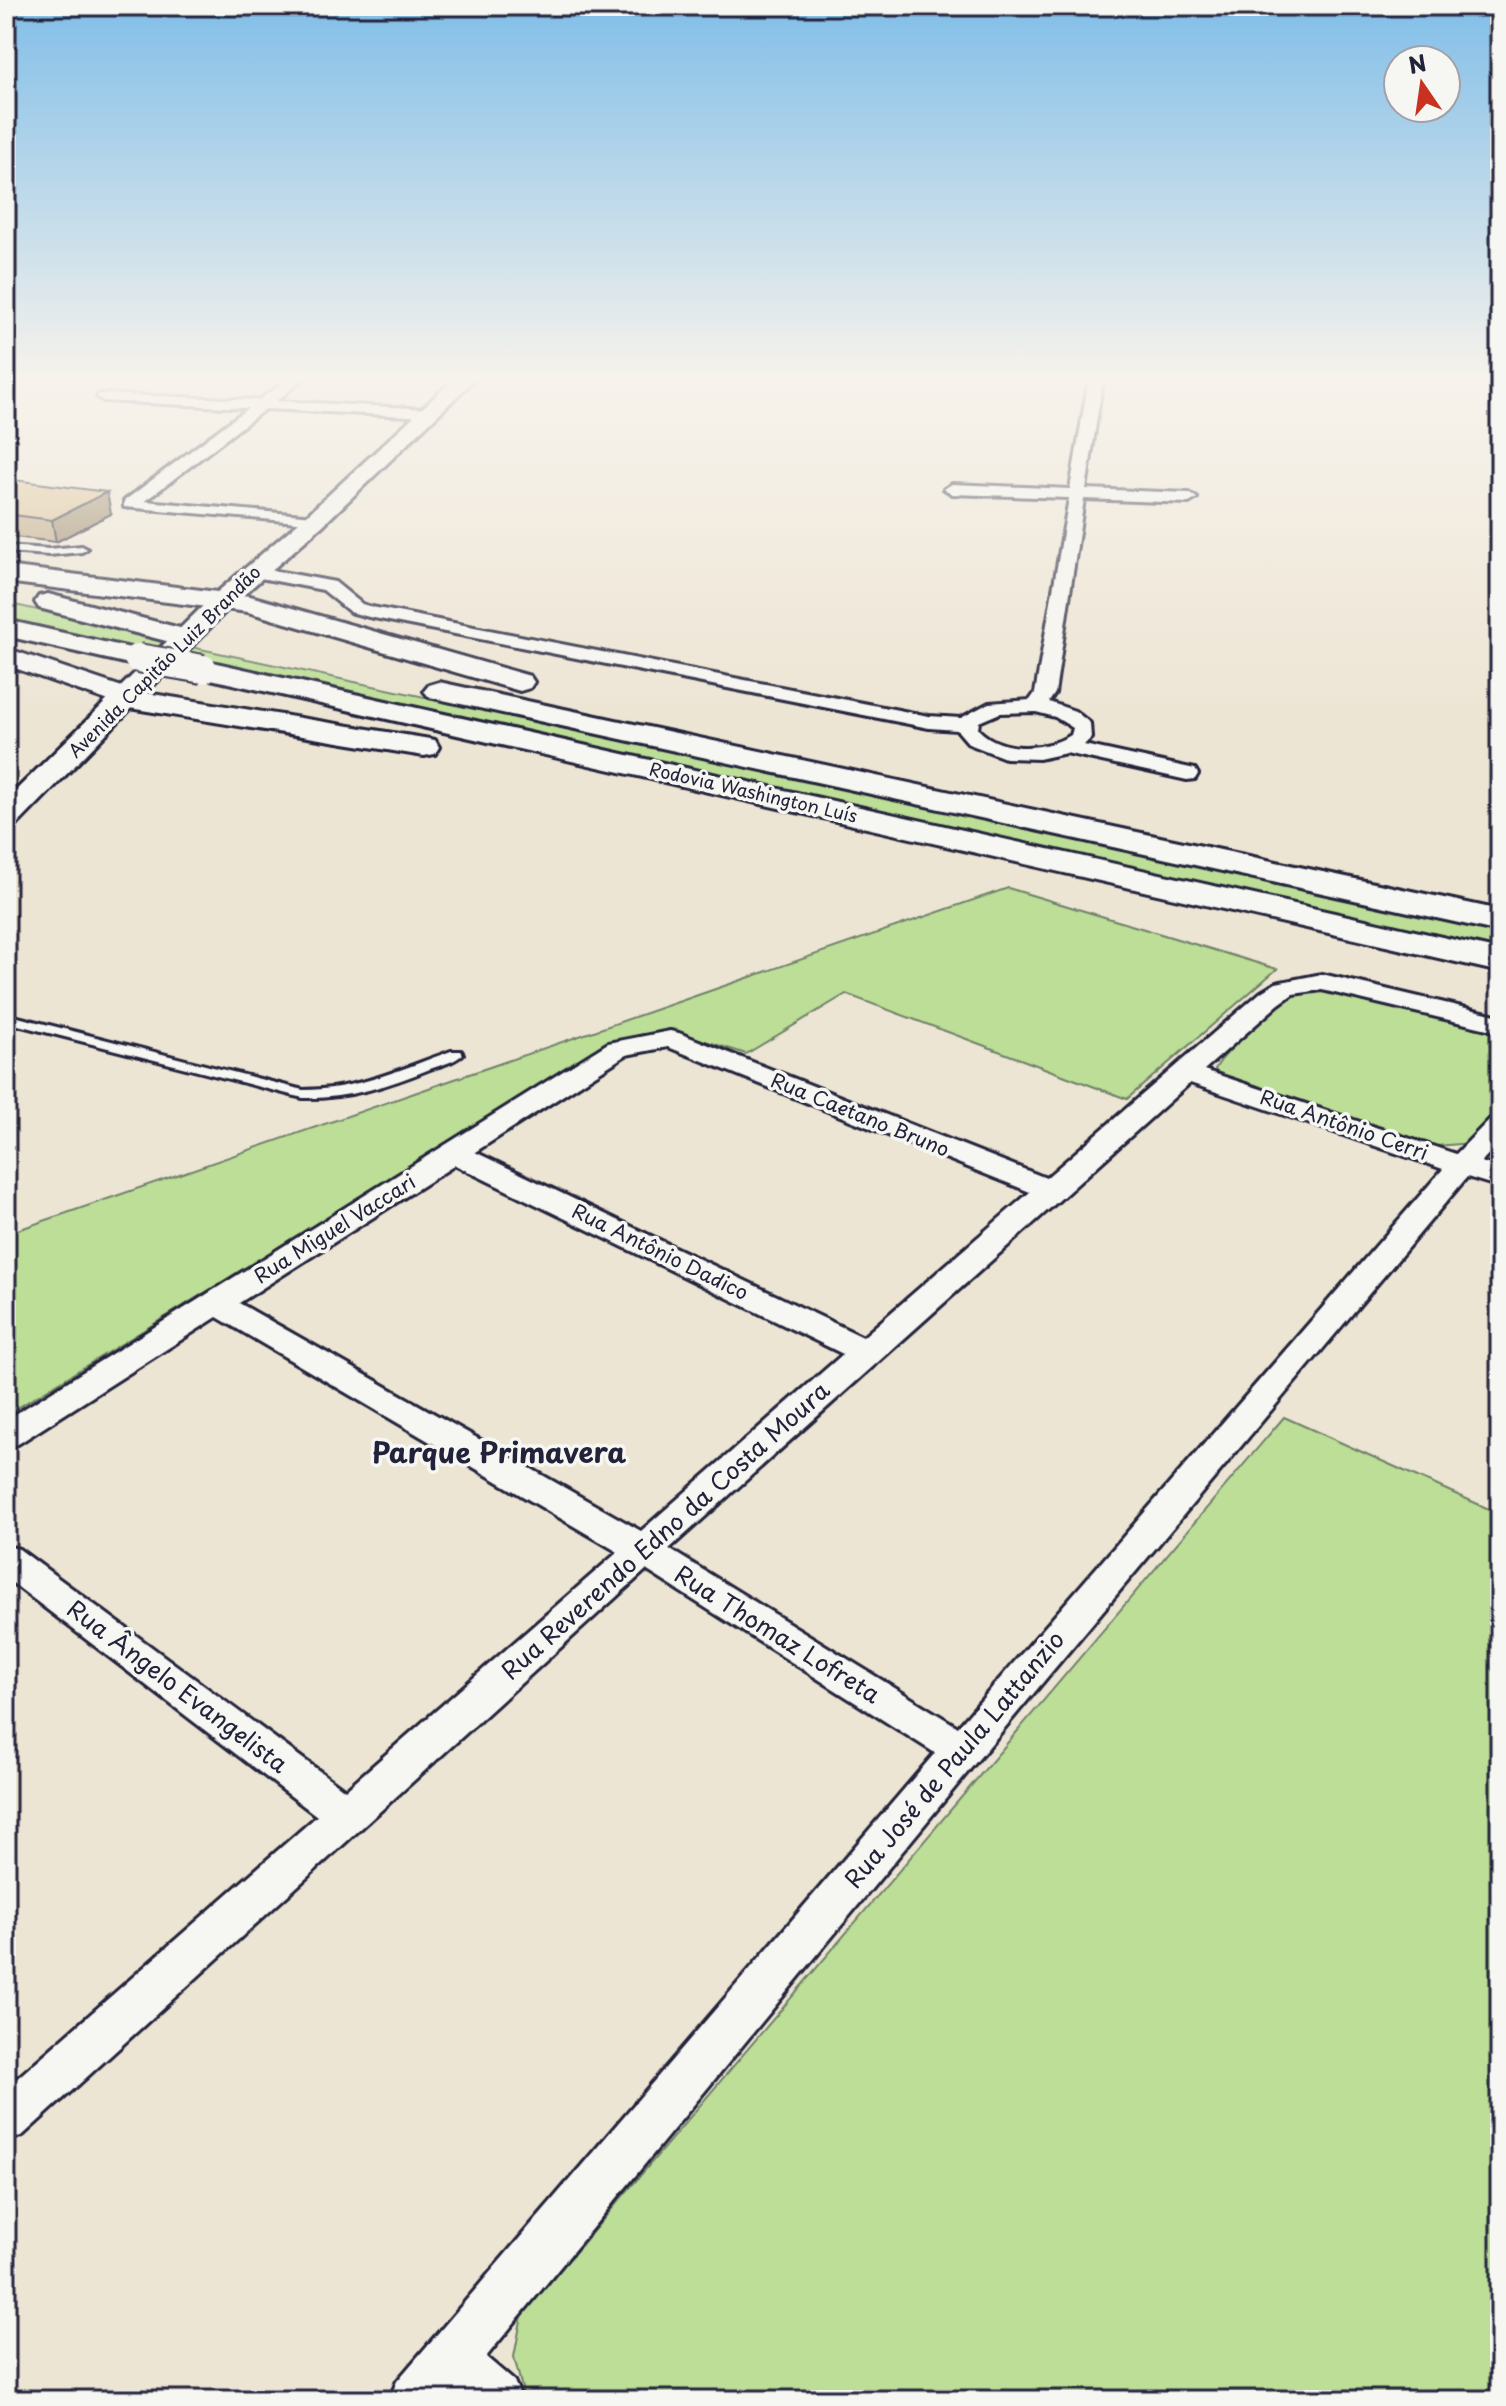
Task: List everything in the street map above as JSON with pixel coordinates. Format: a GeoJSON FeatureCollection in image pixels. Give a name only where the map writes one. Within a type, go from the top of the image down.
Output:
{"type":"FeatureCollection","features":[{"type":"Feature","properties":{"kind":"highway"},"geometry":{"type":"LineString","coordinates":[[6,574],[224,599],[424,654],[821,772]]}},
{"type":"Feature","properties":{"kind":"highway","name":"Rodovia Washington Luís"},"geometry":{"type":"LineString","coordinates":[[6,594],[82,609],[174,635],[212,657],[852,815],[1500,961]]}},
{"type":"Feature","properties":{"kind":"highway","name":"Rodovia Washington Luís"},"geometry":{"type":"LineString","coordinates":[[6,628],[138,658],[212,657],[821,772],[1500,921]]}},
{"type":"Feature","properties":{"kind":"highway"},"geometry":{"type":"LineString","coordinates":[[6,656],[129,699],[852,815]]}},
{"type":"Feature","properties":{"kind":"main road","name":"Avenida Capitão Luiz Brandão"},"geometry":{"type":"LineString","coordinates":[[6,818],[129,699],[224,599],[347,490]]}},
{"type":"Feature","properties":{"kind":"street"},"geometry":{"type":"LineString","coordinates":[[146,490],[131,501],[131,506],[314,521]]}},
{"type":"Feature","properties":{"kind":"street"},"geometry":{"type":"LineString","coordinates":[[992,490],[1189,498]]}},
{"type":"Feature","properties":{"kind":"street"},"geometry":{"type":"LineString","coordinates":[[1036,706],[1045,693],[1077,493]]}},
{"type":"Feature","properties":{"kind":"street"},"geometry":{"type":"LineString","coordinates":[[255,572],[329,586],[356,608],[369,612],[929,722],[967,724],[985,710],[1036,706],[1062,712],[1083,727],[1081,738],[1066,747]]}},
{"type":"Feature","properties":{"kind":"street"},"geometry":{"type":"LineString","coordinates":[[967,724],[970,735],[999,749],[1027,752],[1066,747],[1187,774]]}},
{"type":"Feature","properties":{"kind":"street","name":"Rua Reverendo Edno da Costa Moura"},"geometry":{"type":"LineString","coordinates":[[6,2119],[866,1352],[1285,988],[1305,982],[1345,986],[1500,1024]]}},
{"type":"Feature","properties":{"kind":"street","name":"Rua Miguel Vaccari"},"geometry":{"type":"LineString","coordinates":[[6,1436],[618,1049],[670,1039]]}},
{"type":"Feature","properties":{"kind":"street","name":"Rua Caetano Bruno"},"geometry":{"type":"LineString","coordinates":[[670,1039],[1050,1190]]}},
{"type":"Feature","properties":{"kind":"street","name":"Rua Antônio Cerri"},"geometry":{"type":"LineString","coordinates":[[1187,1073],[1500,1178]]}},
{"type":"Feature","properties":{"kind":"street","name":"Rua José de Paula Lattanzio"},"geometry":{"type":"LineString","coordinates":[[416,2400],[962,1750],[1461,1166],[1500,1125]]}},
{"type":"Feature","properties":{"kind":"street","name":"Rua Antônio Dadico"},"geometry":{"type":"LineString","coordinates":[[454,1153],[866,1352]]}},
{"type":"Feature","properties":{"kind":"street","name":"Rua Thomaz Lofreta"},"geometry":{"type":"LineString","coordinates":[[217,1304],[643,1551],[962,1750]]}},
{"type":"Feature","properties":{"kind":"street","name":"Rua Ângelo Evangelista"},"geometry":{"type":"LineString","coordinates":[[6,1559],[323,1795],[345,1817]]}},
{"type":"Feature","properties":{"kind":"street"},"geometry":{"type":"LineString","coordinates":[[450,2360],[495,2400]]}},
{"type":"Feature","properties":{"kind":"lane"},"geometry":{"type":"LineString","coordinates":[[6,549],[49,552],[82,549]]}},
{"type":"Feature","properties":{"kind":"lane"},"geometry":{"type":"LineString","coordinates":[[6,1018],[303,1094],[329,1096],[353,1091],[456,1054]]}},
{"type":"Feature","properties":{"kind":"green space"},"geometry":{"type":"Polygon","coordinates":[[[6,603],[161,637],[163,642],[151,653],[6,621],[6,603]]]}},
{"type":"Feature","properties":{"kind":"green space"},"geometry":{"type":"Polygon","coordinates":[[[191,647],[1500,927],[1500,951],[177,660],[191,647]]]}},
{"type":"Feature","properties":{"kind":"green space"},"geometry":{"type":"Polygon","coordinates":[[[1008,888],[1277,969],[1127,1099],[846,994],[746,1054],[693,1038],[662,1034],[607,1045],[6,1415],[6,1234],[1008,888]]]}},
{"type":"Feature","properties":{"kind":"green space"},"geometry":{"type":"Polygon","coordinates":[[[1317,988],[1500,1028],[1500,1115],[1472,1143],[1436,1146],[1218,1075],[1215,1069],[1221,1060],[1263,1015],[1287,998],[1317,988]]]}},
{"type":"Feature","properties":{"kind":"green space"},"geometry":{"type":"Polygon","coordinates":[[[1284,1417],[1500,1514],[1500,2400],[1091,2400],[1083,2394],[1078,2400],[525,2400],[514,2357],[522,2315],[1284,1417]]]}},
{"type":"Feature","properties":{"kind":"building"},"geometry":{"type":"Polygon","coordinates":[[[6,490],[107,492],[52,520],[6,514],[6,490]]]}},
{"type":"Feature","properties":{"kind":"district","name":"Parque Primavera"},"geometry":{"type":"Point","coordinates":[499,1453]}}]}
